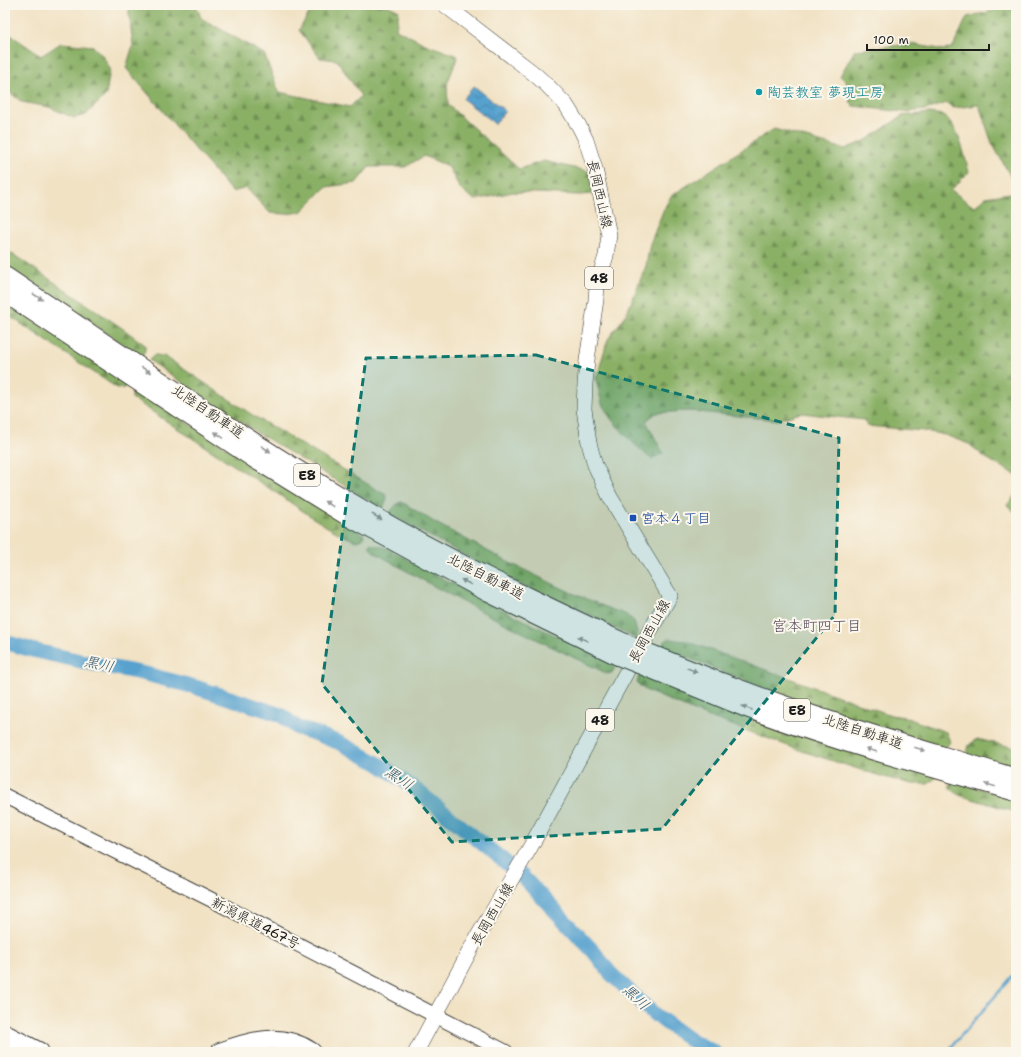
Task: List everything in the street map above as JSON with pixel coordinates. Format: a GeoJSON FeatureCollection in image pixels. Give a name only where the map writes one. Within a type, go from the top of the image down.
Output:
{"type":"FeatureCollection","features":[{"type":"Feature","properties":{"kind":"highway","name":"北陸自動車道"},"geometry":{"type":"LineString","coordinates":[[5,276],[243,435],[352,503],[622,650]]}},
{"type":"Feature","properties":{"kind":"highway","name":"北陸自動車道"},"geometry":{"type":"LineString","coordinates":[[5,293],[246,454],[349,517],[529,614],[653,662],[750,709],[891,756],[938,762],[967,770],[1016,778]]}},
{"type":"Feature","properties":{"kind":"highway","name":"北陸自動車道"},"geometry":{"type":"LineString","coordinates":[[967,770],[1016,792]]}},
{"type":"Feature","properties":{"kind":"highway"},"geometry":{"type":"LineString","coordinates":[[5,1034],[40,1052]]}},
{"type":"Feature","properties":{"kind":"highway"},"geometry":{"type":"LineString","coordinates":[[220,1052],[257,1040],[280,1039],[304,1046],[312,1052]]}},
{"type":"Feature","properties":{"kind":"highway"},"geometry":{"type":"LineString","coordinates":[[5,1049],[10,1052]]}},
{"type":"Feature","properties":{"kind":"highway"},"geometry":{"type":"LineString","coordinates":[[256,1052],[279,1049],[288,1052]]}},
{"type":"Feature","properties":{"kind":"main road","name":"長岡西山線"},"geometry":{"type":"LineString","coordinates":[[416,1052],[475,941],[505,893],[642,643],[670,596],[610,497],[595,465],[589,443],[584,409],[587,360],[597,285],[606,256],[609,235],[595,169],[586,140],[580,126],[566,105],[547,85],[445,5]]}},
{"type":"Feature","properties":{"kind":"main road","name":"新潟県道467号"},"geometry":{"type":"LineString","coordinates":[[5,796],[506,1052]]}},
{"type":"Feature","properties":{"kind":"highlighted area"},"geometry":{"type":"Polygon","coordinates":[[[536,355],[839,438],[835,615],[662,829],[452,842],[322,684],[366,358],[536,355]]]}},
{"type":"Feature","properties":{"kind":"green space"},"geometry":{"type":"Polygon","coordinates":[[[128,5],[196,5],[201,18],[264,54],[279,92],[350,107],[361,96],[337,60],[320,58],[299,30],[314,5],[387,5],[399,11],[396,29],[425,44],[458,56],[447,84],[448,105],[519,169],[544,161],[591,172],[595,194],[579,195],[513,192],[475,200],[461,190],[448,166],[424,156],[405,167],[369,167],[356,183],[326,187],[301,212],[285,214],[270,213],[246,188],[232,192],[126,68],[133,45],[128,5]]]}},
{"type":"Feature","properties":{"kind":"green space"},"geometry":{"type":"Polygon","coordinates":[[[1000,5],[1016,5],[1016,177],[1012,179],[992,143],[979,105],[953,108],[947,103],[925,110],[904,112],[853,106],[845,92],[847,83],[840,76],[855,50],[911,44],[945,50],[953,47],[967,17],[993,11],[1000,5]]]}},
{"type":"Feature","properties":{"kind":"green space"},"geometry":{"type":"Polygon","coordinates":[[[5,31],[41,56],[61,43],[93,46],[103,56],[110,69],[106,95],[86,115],[74,118],[49,107],[22,102],[5,89],[5,31]]]}},
{"type":"Feature","properties":{"kind":"green space"},"geometry":{"type":"Polygon","coordinates":[[[930,113],[942,115],[953,125],[960,140],[965,157],[969,172],[951,190],[974,207],[986,197],[1016,192],[1016,281],[1014,284],[1016,286],[1016,475],[986,458],[969,444],[945,435],[925,431],[867,426],[865,420],[801,413],[778,420],[688,411],[656,413],[646,421],[663,453],[651,459],[631,441],[611,419],[602,404],[596,379],[608,339],[626,315],[646,266],[650,244],[663,211],[671,196],[774,129],[845,149],[865,141],[902,116],[930,113]]]}},
{"type":"Feature","properties":{"kind":"green space"},"geometry":{"type":"Polygon","coordinates":[[[5,249],[145,345],[145,350],[142,357],[5,265],[5,249]]]}},
{"type":"Feature","properties":{"kind":"green space"},"geometry":{"type":"Polygon","coordinates":[[[5,301],[126,383],[125,387],[122,389],[117,388],[5,313],[5,301]]]}},
{"type":"Feature","properties":{"kind":"green space"},"geometry":{"type":"Polygon","coordinates":[[[155,355],[164,356],[254,416],[386,495],[387,499],[383,509],[253,430],[149,360],[155,355]]]}},
{"type":"Feature","properties":{"kind":"green space"},"geometry":{"type":"Polygon","coordinates":[[[134,389],[364,535],[363,539],[356,541],[346,537],[316,520],[132,398],[134,389]]]}},
{"type":"Feature","properties":{"kind":"green space"},"geometry":{"type":"Polygon","coordinates":[[[1016,495],[1016,513],[1007,505],[1016,495]]]}},
{"type":"Feature","properties":{"kind":"green space"},"geometry":{"type":"Polygon","coordinates":[[[402,502],[434,522],[508,562],[572,593],[625,614],[634,621],[638,637],[636,639],[594,617],[539,593],[488,568],[389,513],[398,503],[402,502]]]}},
{"type":"Feature","properties":{"kind":"green space"},"geometry":{"type":"Polygon","coordinates":[[[370,544],[386,548],[479,598],[616,663],[613,672],[608,674],[519,631],[460,600],[374,552],[370,548],[370,544]]]}},
{"type":"Feature","properties":{"kind":"green space"},"geometry":{"type":"Polygon","coordinates":[[[669,639],[686,641],[891,715],[904,717],[946,732],[950,742],[945,748],[842,717],[771,691],[661,648],[665,641],[669,639]]]}},
{"type":"Feature","properties":{"kind":"green space"},"geometry":{"type":"Polygon","coordinates":[[[642,674],[938,776],[928,784],[912,784],[880,776],[802,751],[696,712],[645,690],[637,683],[639,676],[642,674]]]}},
{"type":"Feature","properties":{"kind":"green space"},"geometry":{"type":"Polygon","coordinates":[[[977,739],[1016,748],[1016,767],[969,755],[967,752],[969,745],[977,739]]]}},
{"type":"Feature","properties":{"kind":"green space"},"geometry":{"type":"Polygon","coordinates":[[[953,781],[1016,799],[1016,812],[959,795],[950,788],[950,784],[953,781]]]}},
{"type":"Feature","properties":{"kind":"water"},"geometry":{"type":"Polygon","coordinates":[[[474,86],[505,111],[495,124],[463,99],[474,86]]]}},
{"type":"Feature","properties":{"kind":"waterway","name":"黒川"},"geometry":{"type":"LineString","coordinates":[[5,642],[32,650],[146,674],[195,687],[242,702],[281,715],[298,728],[340,743],[379,764],[414,788],[521,875],[594,952],[610,973],[654,1014],[690,1040],[714,1052]]}},
{"type":"Feature","properties":{"kind":"waterway"},"geometry":{"type":"LineString","coordinates":[[947,1052],[1016,972]]}},
{"type":"Feature","properties":{"kind":"place","name":"陶芸教室 夢現工房"},"geometry":{"type":"Point","coordinates":[759,92]}},
{"type":"Feature","properties":{"kind":"place","name":"宮本４丁目"},"geometry":{"type":"Point","coordinates":[633,518]}},
{"type":"Feature","properties":{"kind":"district","name":"宮本町四丁目"},"geometry":{"type":"Point","coordinates":[817,626]}}]}
